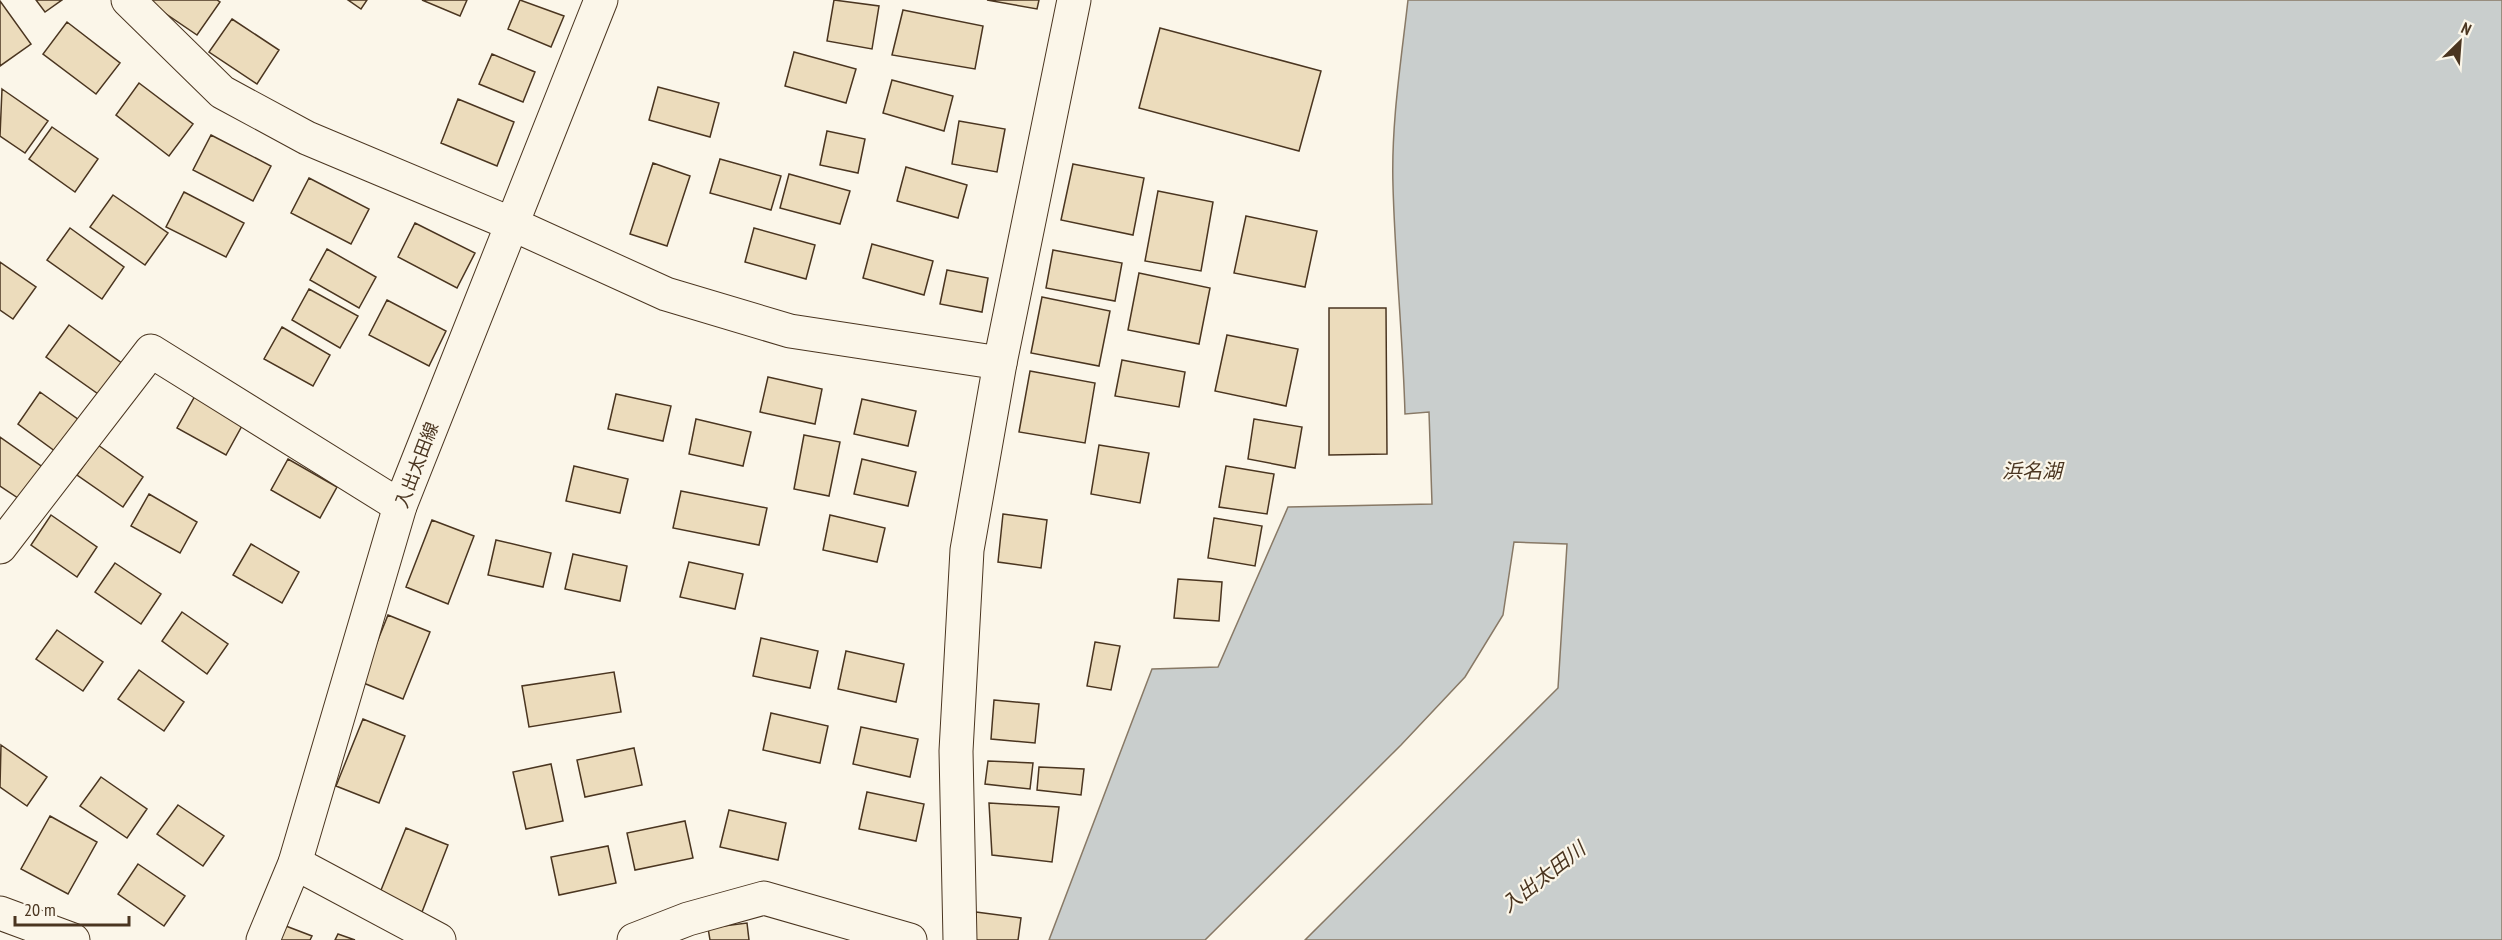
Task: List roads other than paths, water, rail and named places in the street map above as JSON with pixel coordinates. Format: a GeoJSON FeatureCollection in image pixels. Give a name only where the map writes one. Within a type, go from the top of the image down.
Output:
{"type":"FeatureCollection","features":[{"type":"Feature","properties":{"kind":"street"},"geometry":{"type":"LineString","coordinates":[[128,0],[222,92],[307,138],[512,224],[666,294],[790,331],[1000,363]]}},
{"type":"Feature","properties":{"kind":"street","name":"入出太田線"},"geometry":{"type":"LineString","coordinates":[[263,940],[295,863],[400,506],[601,0]]}},
{"type":"Feature","properties":{"kind":"street"},"geometry":{"type":"LineString","coordinates":[[960,940],[956,751],[967,550],[1000,363],[1074,0]]}},
{"type":"Feature","properties":{"kind":"street"},"geometry":{"type":"LineString","coordinates":[[0,547],[151,351],[400,506]]}},
{"type":"Feature","properties":{"kind":"street"},"geometry":{"type":"LineString","coordinates":[[295,863],[439,940]]}},
{"type":"Feature","properties":{"kind":"street"},"geometry":{"type":"LineString","coordinates":[[634,940],[688,919],[764,898],[910,940]]}},
{"type":"Feature","properties":{"kind":"street"},"geometry":{"type":"LineString","coordinates":[[0,913],[73,940]]}},
{"type":"Feature","properties":{"kind":"water","name":"浜名湖"},"geometry":{"type":"Polygon","coordinates":[[[1408,0],[2502,0],[2502,940],[1305,940],[1558,688],[1567,544],[1514,542],[1503,615],[1465,677],[1401,745],[1205,940],[1049,940],[1152,669],[1218,667],[1288,507],[1432,504],[1429,412],[1405,414],[1394,214],[1395,116],[1408,0]]]}},
{"type":"Feature","properties":{"kind":"water label","name":"入出太田川"},"geometry":{"type":"Point","coordinates":[1543,877]}}]}
